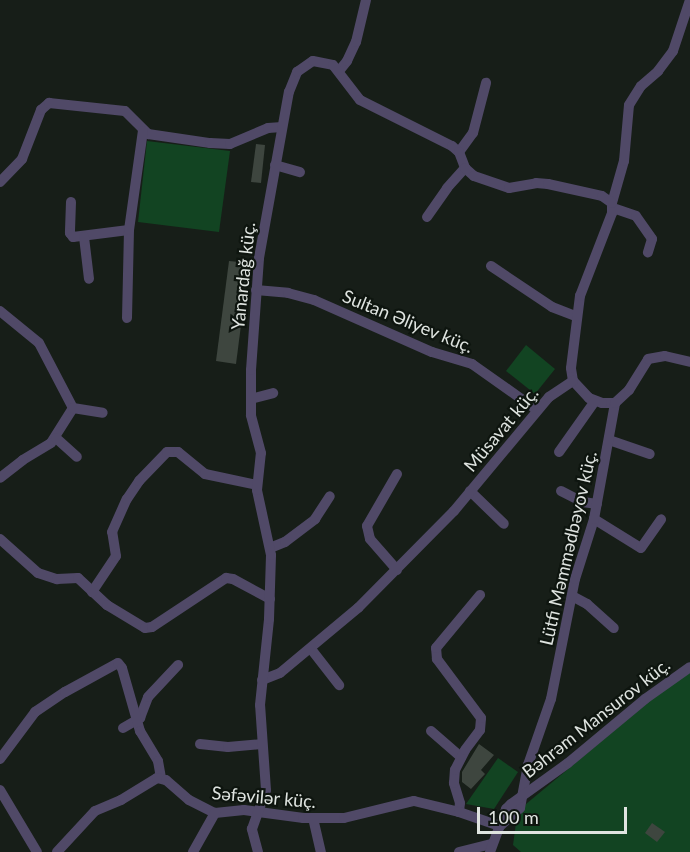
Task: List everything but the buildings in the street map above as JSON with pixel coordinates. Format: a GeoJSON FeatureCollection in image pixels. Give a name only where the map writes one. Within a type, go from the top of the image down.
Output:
{"type":"FeatureCollection","features":[{"type":"Feature","properties":{"kind":"street"},"geometry":{"type":"LineString","coordinates":[[366,0],[354,48],[339,71],[360,100],[446,142],[459,152],[465,168],[474,176],[503,187],[540,183],[603,196],[612,205],[636,216],[652,239],[648,252]]}},
{"type":"Feature","properties":{"kind":"street"},"geometry":{"type":"LineString","coordinates":[[690,0],[674,51],[658,71],[641,86],[629,105],[624,161],[612,205],[583,282],[576,316],[571,368],[573,381],[582,393],[595,401],[615,403],[629,390],[648,359],[665,356],[690,362]]}},
{"type":"Feature","properties":{"kind":"street","name":"Yanardağ küç."},"geometry":{"type":"LineString","coordinates":[[258,852],[252,829],[266,790],[260,705],[270,599],[270,548],[257,485],[261,453],[251,415],[259,258],[282,127],[294,79],[305,64],[318,60],[326,62],[339,71]]}},
{"type":"Feature","properties":{"kind":"street"},"geometry":{"type":"LineString","coordinates":[[459,152],[473,133],[486,83]]}},
{"type":"Feature","properties":{"kind":"street"},"geometry":{"type":"LineString","coordinates":[[0,182],[22,159],[41,110],[49,103],[125,111],[143,131],[157,136],[226,144],[268,128],[282,127]]}},
{"type":"Feature","properties":{"kind":"street"},"geometry":{"type":"LineString","coordinates":[[127,318],[129,230],[143,131]]}},
{"type":"Feature","properties":{"kind":"street"},"geometry":{"type":"LineString","coordinates":[[275,165],[300,172]]}},
{"type":"Feature","properties":{"kind":"street"},"geometry":{"type":"LineString","coordinates":[[427,217],[447,188],[465,168]]}},
{"type":"Feature","properties":{"kind":"street"},"geometry":{"type":"LineString","coordinates":[[71,202],[70,233],[73,237],[129,230]]}},
{"type":"Feature","properties":{"kind":"street"},"geometry":{"type":"LineString","coordinates":[[84,237],[89,279]]}},
{"type":"Feature","properties":{"kind":"street"},"geometry":{"type":"LineString","coordinates":[[490,266],[552,307],[576,316]]}},
{"type":"Feature","properties":{"kind":"street","name":"Sultan Əliyev küç."},"geometry":{"type":"LineString","coordinates":[[256,290],[288,293],[314,300],[432,352],[472,364],[537,410]]}},
{"type":"Feature","properties":{"kind":"street"},"geometry":{"type":"LineString","coordinates":[[0,311],[39,343],[73,408]]}},
{"type":"Feature","properties":{"kind":"street","name":"Müsavat küç."},"geometry":{"type":"LineString","coordinates":[[262,680],[275,676],[311,649],[358,608],[471,491],[537,410],[555,391],[573,381]]}},
{"type":"Feature","properties":{"kind":"street"},"geometry":{"type":"LineString","coordinates":[[251,399],[273,393]]}},
{"type":"Feature","properties":{"kind":"street"},"geometry":{"type":"LineString","coordinates":[[559,452],[595,401]]}},
{"type":"Feature","properties":{"kind":"street","name":"Lütfi Məmmədbəyov küç."},"geometry":{"type":"LineString","coordinates":[[523,795],[528,765],[551,699],[578,566],[594,519],[615,403]]}},
{"type":"Feature","properties":{"kind":"street"},"geometry":{"type":"LineString","coordinates":[[73,408],[103,413]]}},
{"type":"Feature","properties":{"kind":"street"},"geometry":{"type":"LineString","coordinates":[[0,478],[56,438],[73,408]]}},
{"type":"Feature","properties":{"kind":"street"},"geometry":{"type":"LineString","coordinates":[[56,438],[77,457]]}},
{"type":"Feature","properties":{"kind":"street"},"geometry":{"type":"LineString","coordinates":[[609,440],[650,454]]}},
{"type":"Feature","properties":{"kind":"street"},"geometry":{"type":"LineString","coordinates":[[92,592],[116,556],[111,537],[127,499],[139,481],[167,452],[178,452],[205,474],[257,485]]}},
{"type":"Feature","properties":{"kind":"street"},"geometry":{"type":"LineString","coordinates":[[397,474],[367,526],[369,539],[397,570]]}},
{"type":"Feature","properties":{"kind":"street"},"geometry":{"type":"LineString","coordinates":[[471,491],[504,524]]}},
{"type":"Feature","properties":{"kind":"street"},"geometry":{"type":"LineString","coordinates":[[561,491],[583,502],[597,504]]}},
{"type":"Feature","properties":{"kind":"street"},"geometry":{"type":"LineString","coordinates":[[270,548],[285,542],[315,519],[330,496]]}},
{"type":"Feature","properties":{"kind":"street"},"geometry":{"type":"LineString","coordinates":[[594,519],[641,548],[661,519]]}},
{"type":"Feature","properties":{"kind":"street"},"geometry":{"type":"LineString","coordinates":[[1,543],[38,573],[57,579],[78,578],[115,610],[145,628],[152,627],[226,578],[233,579],[270,599]]}},
{"type":"Feature","properties":{"kind":"street"},"geometry":{"type":"LineString","coordinates":[[459,812],[460,803],[454,778],[461,757],[480,730],[481,718],[437,659],[436,648],[480,596]]}},
{"type":"Feature","properties":{"kind":"street"},"geometry":{"type":"LineString","coordinates":[[572,596],[587,604],[614,628]]}},
{"type":"Feature","properties":{"kind":"street"},"geometry":{"type":"LineString","coordinates":[[311,649],[339,685]]}},
{"type":"Feature","properties":{"kind":"street"},"geometry":{"type":"LineString","coordinates":[[0,759],[35,712],[115,663],[122,668],[137,721],[144,740],[158,761],[161,778],[152,780],[121,800],[95,811],[57,852]]}},
{"type":"Feature","properties":{"kind":"street"},"geometry":{"type":"LineString","coordinates":[[123,728],[137,721],[148,697],[178,665]]}},
{"type":"Feature","properties":{"kind":"street","name":"Bəhrəm Mansurov küç."},"geometry":{"type":"LineString","coordinates":[[523,795],[690,667]]}},
{"type":"Feature","properties":{"kind":"street"},"geometry":{"type":"LineString","coordinates":[[431,731],[461,757]]}},
{"type":"Feature","properties":{"kind":"street"},"geometry":{"type":"LineString","coordinates":[[200,744],[228,747],[261,744]]}},
{"type":"Feature","properties":{"kind":"street","name":"Səfəvilər küç."},"geometry":{"type":"LineString","coordinates":[[161,778],[189,800],[215,813],[258,811],[313,818],[357,816],[414,801],[459,812],[500,826]]}},
{"type":"Feature","properties":{"kind":"street"},"geometry":{"type":"LineString","coordinates":[[0,790],[38,852]]}},
{"type":"Feature","properties":{"kind":"street"},"geometry":{"type":"LineString","coordinates":[[459,852],[491,848],[500,826],[518,812],[523,795]]}},
{"type":"Feature","properties":{"kind":"street"},"geometry":{"type":"LineString","coordinates":[[193,852],[215,813]]}},
{"type":"Feature","properties":{"kind":"street"},"geometry":{"type":"LineString","coordinates":[[313,818],[321,852]]}},
{"type":"Feature","properties":{"kind":"green space"},"geometry":{"type":"Polygon","coordinates":[[[147,141],[230,151],[219,232],[138,222],[147,141]]]}},
{"type":"Feature","properties":{"kind":"green space"},"geometry":{"type":"Polygon","coordinates":[[[526,345],[555,369],[535,394],[506,371],[526,345]]]}},
{"type":"Feature","properties":{"kind":"green space"},"geometry":{"type":"Polygon","coordinates":[[[690,672],[690,852],[521,852],[513,845],[516,823],[526,804],[662,691],[690,672]]]}},
{"type":"Feature","properties":{"kind":"green space"},"geometry":{"type":"Polygon","coordinates":[[[498,758],[518,772],[494,809],[466,804],[498,758]]]}}]}
